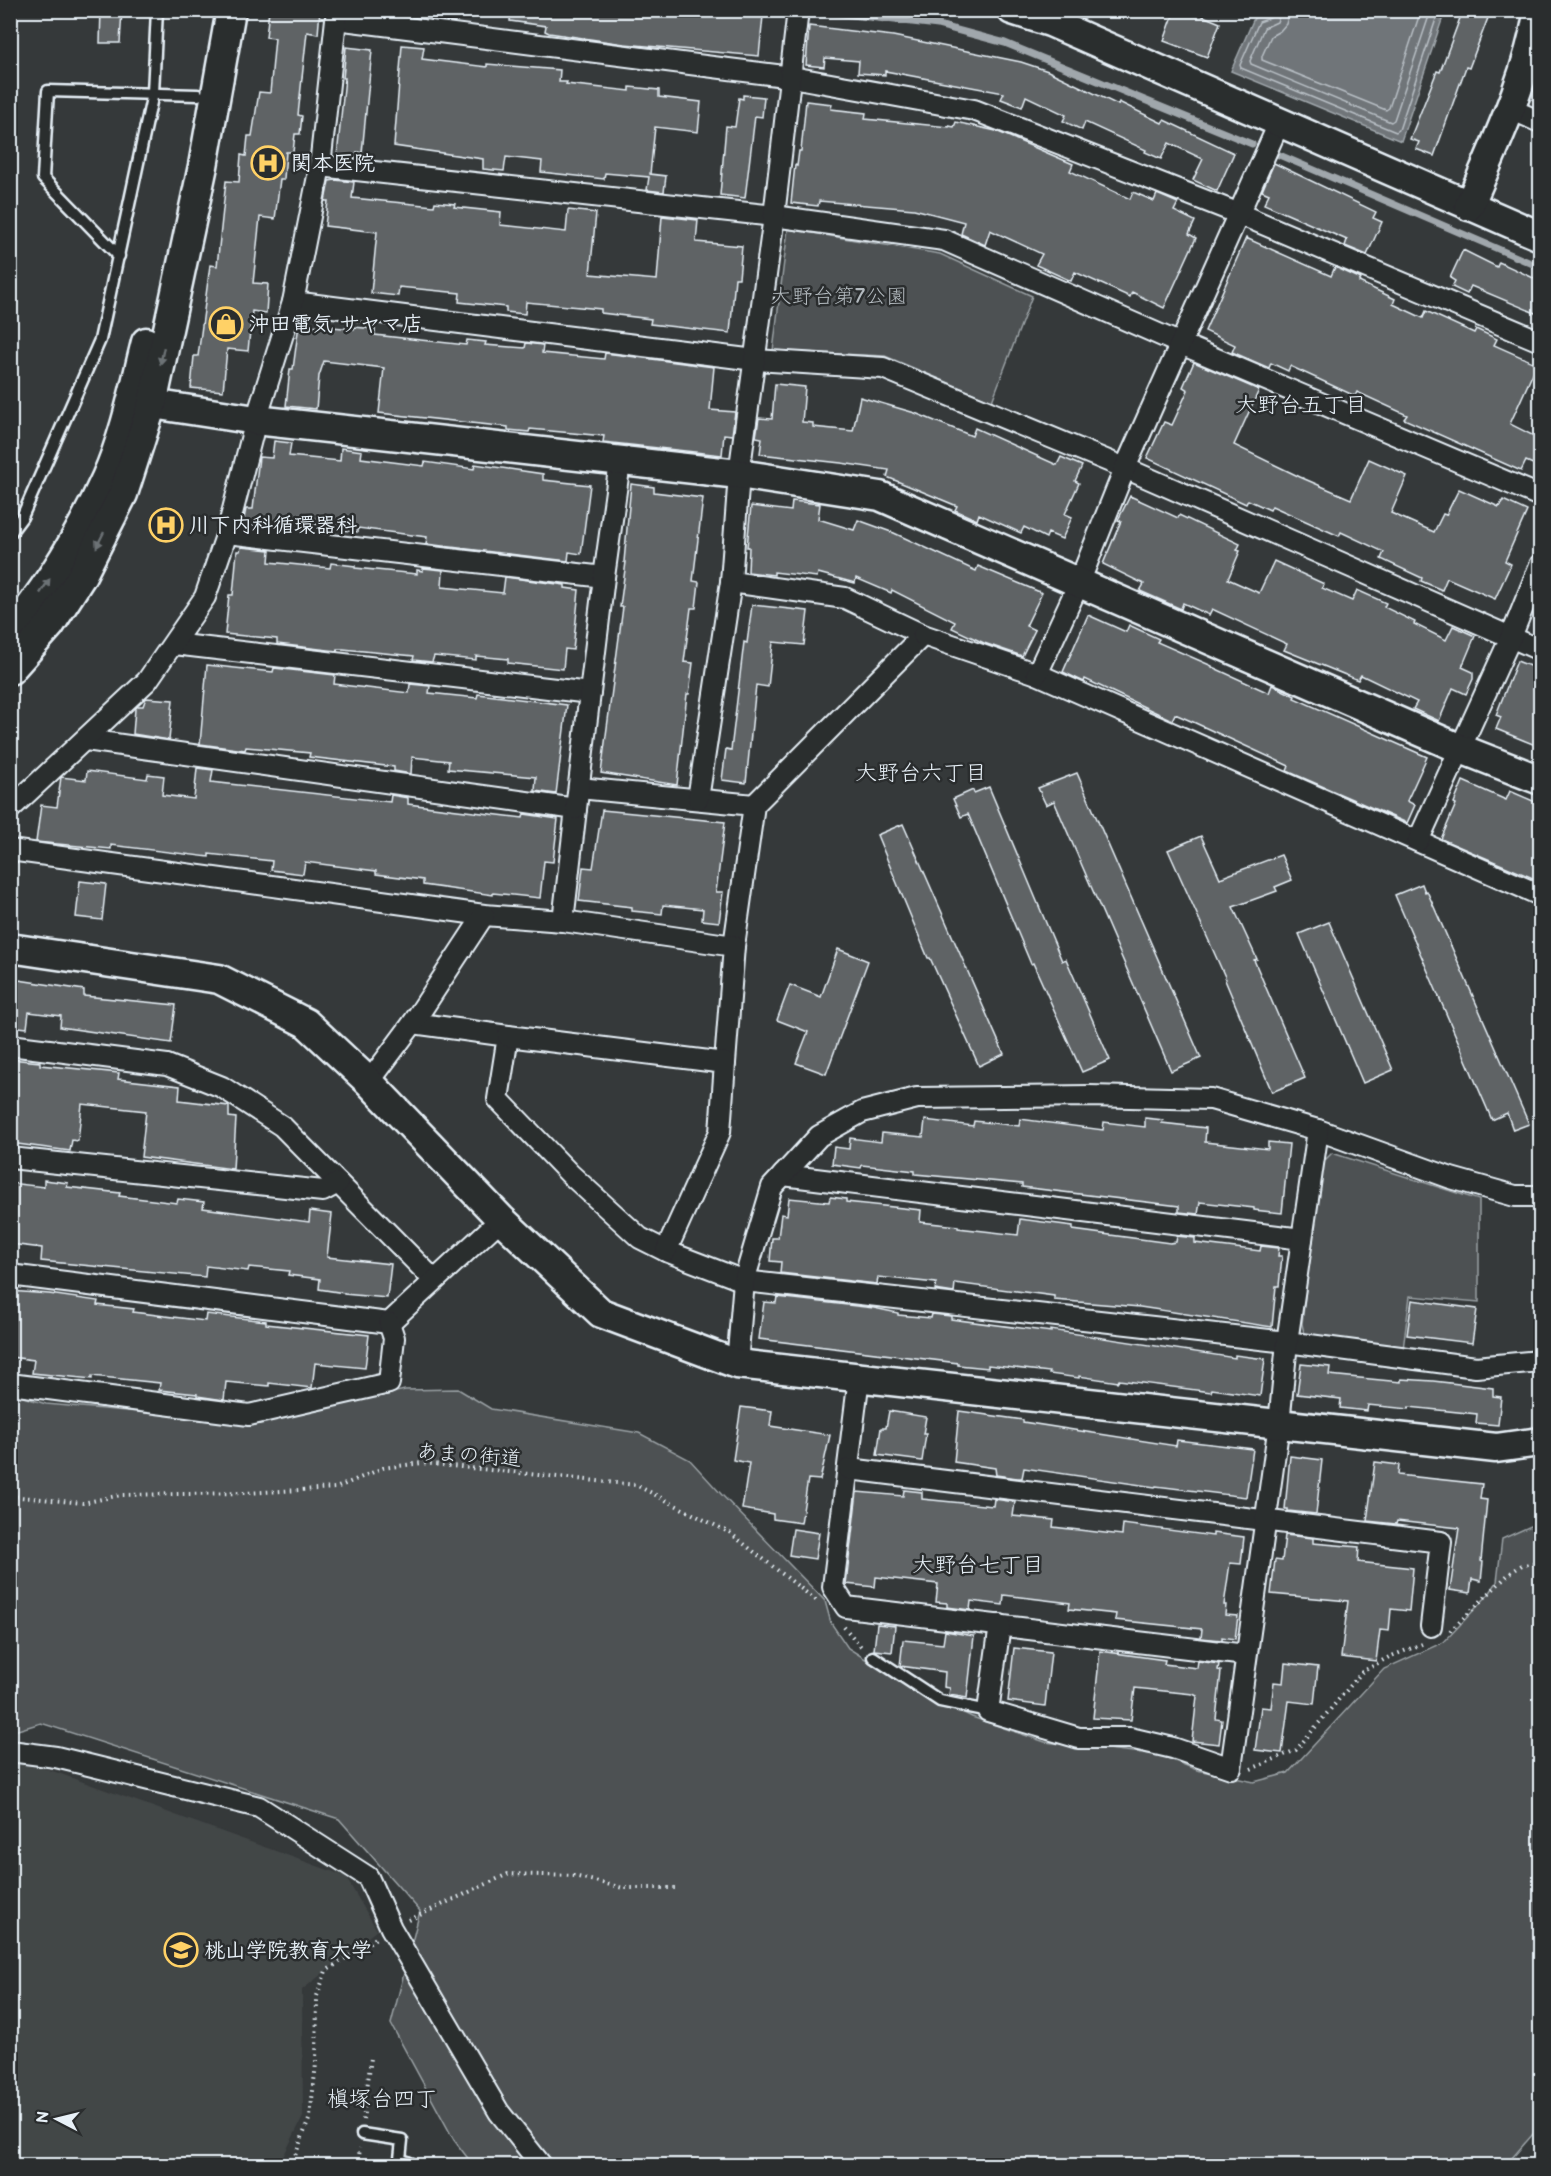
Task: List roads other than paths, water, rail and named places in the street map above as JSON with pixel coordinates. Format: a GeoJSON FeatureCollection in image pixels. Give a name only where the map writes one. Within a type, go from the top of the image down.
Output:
{"type":"FeatureCollection","features":[{"type":"Feature","properties":{"kind":"street"},"geometry":{"type":"LineString","coordinates":[[10,633],[65,557],[107,477],[131,404],[164,267],[198,96],[212,10]]}},
{"type":"Feature","properties":{"kind":"street"},"geometry":{"type":"LineString","coordinates":[[10,670],[50,625],[81,577],[123,494],[152,405],[203,166],[231,10]]}},
{"type":"Feature","properties":{"kind":"street"},"geometry":{"type":"LineString","coordinates":[[1012,10],[1050,22],[1540,236]]}},
{"type":"Feature","properties":{"kind":"street"},"geometry":{"type":"LineString","coordinates":[[1469,206],[1511,109],[1534,41],[1539,10]]}},
{"type":"Feature","properties":{"kind":"street"},"geometry":{"type":"LineString","coordinates":[[698,799],[731,582],[739,474],[792,77],[798,13]]}},
{"type":"Feature","properties":{"kind":"street"},"geometry":{"type":"LineString","coordinates":[[10,809],[147,681],[205,597],[227,533],[256,420],[293,302],[320,166],[337,15],[792,77],[975,110],[1237,213],[1540,341]]}},
{"type":"Feature","properties":{"kind":"street"},"geometry":{"type":"LineString","coordinates":[[1511,109],[1540,122]]}},
{"type":"Feature","properties":{"kind":"street"},"geometry":{"type":"LineString","coordinates":[[1037,674],[1079,583],[1125,468],[1237,213],[1280,121]]}},
{"type":"Feature","properties":{"kind":"street"},"geometry":{"type":"LineString","coordinates":[[320,166],[774,216],[944,240],[1181,344],[1540,496]]}},
{"type":"Feature","properties":{"kind":"street"},"geometry":{"type":"LineString","coordinates":[[293,302],[755,360],[883,368],[1125,468],[1540,650]]}},
{"type":"Feature","properties":{"kind":"street"},"geometry":{"type":"LineString","coordinates":[[152,405],[256,420],[739,474],[880,496],[1461,749],[1540,780]]}},
{"type":"Feature","properties":{"kind":"street"},"geometry":{"type":"LineString","coordinates":[[563,921],[620,462]]}},
{"type":"Feature","properties":{"kind":"street"},"geometry":{"type":"LineString","coordinates":[[227,533],[604,577]]}},
{"type":"Feature","properties":{"kind":"street"},"geometry":{"type":"LineString","coordinates":[[1418,841],[1511,637],[1540,565]]}},
{"type":"Feature","properties":{"kind":"street"},"geometry":{"type":"LineString","coordinates":[[731,582],[845,598],[923,635],[1037,674],[1540,894]]}},
{"type":"Feature","properties":{"kind":"street"},"geometry":{"type":"LineString","coordinates":[[666,1251],[720,1132],[734,946],[754,805],[923,635]]}},
{"type":"Feature","properties":{"kind":"street"},"geometry":{"type":"LineString","coordinates":[[174,644],[590,693]]}},
{"type":"Feature","properties":{"kind":"street"},"geometry":{"type":"LineString","coordinates":[[86,740],[576,809]]}},
{"type":"Feature","properties":{"kind":"street"},"geometry":{"type":"LineString","coordinates":[[579,788],[754,805]]}},
{"type":"Feature","properties":{"kind":"street"},"geometry":{"type":"LineString","coordinates":[[10,850],[484,915],[563,921],[734,946]]}},
{"type":"Feature","properties":{"kind":"street"},"geometry":{"type":"LineString","coordinates":[[369,1083],[484,915]]}},
{"type":"Feature","properties":{"kind":"street"},"geometry":{"type":"LineString","coordinates":[[10,948],[219,979],[306,1023],[369,1083],[501,1219],[601,1312],[738,1364],[1496,1448],[1540,1442]]}},
{"type":"Feature","properties":{"kind":"street"},"geometry":{"type":"LineString","coordinates":[[412,1023],[725,1063]]}},
{"type":"Feature","properties":{"kind":"street"},"geometry":{"type":"LineString","coordinates":[[508,1036],[498,1099],[570,1174],[640,1238],[666,1251],[744,1281],[1287,1342],[1476,1367],[1540,1361]]}},
{"type":"Feature","properties":{"kind":"street"},"geometry":{"type":"LineString","coordinates":[[10,1045],[167,1065],[222,1087],[282,1126],[434,1280]]}},
{"type":"Feature","properties":{"kind":"street"},"geometry":{"type":"LineString","coordinates":[[738,1364],[744,1281],[772,1187],[819,1136],[862,1112],[917,1098],[1089,1096],[1211,1099],[1318,1130],[1451,1178],[1515,1196],[1540,1196]]}},
{"type":"Feature","properties":{"kind":"street"},"geometry":{"type":"LineString","coordinates":[[1000,1625],[988,1711],[1079,1738],[1130,1738],[1173,1748],[1231,1768],[1279,1424],[1287,1342],[1318,1130]]}},
{"type":"Feature","properties":{"kind":"street"},"geometry":{"type":"LineString","coordinates":[[10,1158],[323,1191],[338,1183]]}},
{"type":"Feature","properties":{"kind":"street"},"geometry":{"type":"LineString","coordinates":[[783,1175],[1302,1239]]}},
{"type":"Feature","properties":{"kind":"street"},"geometry":{"type":"LineString","coordinates":[[388,1323],[501,1219]]}},
{"type":"Feature","properties":{"kind":"street"},"geometry":{"type":"LineString","coordinates":[[10,1275],[388,1323]]}},
{"type":"Feature","properties":{"kind":"street"},"geometry":{"type":"LineString","coordinates":[[10,1384],[249,1415],[389,1383],[394,1338],[388,1323]]}},
{"type":"Feature","properties":{"kind":"street"},"geometry":{"type":"LineString","coordinates":[[859,1377],[833,1587],[846,1607],[1246,1654]]}},
{"type":"Feature","properties":{"kind":"street"},"geometry":{"type":"LineString","coordinates":[[849,1469],[1441,1542],[1435,1634]]}},
{"type":"Feature","properties":{"kind":"street"},"geometry":{"type":"LineString","coordinates":[[10,1750],[56,1757],[259,1807],[368,1877],[391,1928],[499,2112],[542,2166]]}},
{"type":"Feature","properties":{"kind":"lane"},"geometry":{"type":"LineString","coordinates":[[10,533],[22,517],[100,340],[153,93],[157,10]]}},
{"type":"Feature","properties":{"kind":"lane"},"geometry":{"type":"LineString","coordinates":[[119,256],[43,178],[48,91],[198,96]]}},
{"type":"Feature","properties":{"kind":"lane"},"geometry":{"type":"LineString","coordinates":[[873,1657],[940,1701],[988,1711]]}},
{"type":"Feature","properties":{"kind":"lane"},"geometry":{"type":"LineString","coordinates":[[362,2134],[402,2140],[400,2159],[417,2166]]}},
{"type":"Feature","properties":{"kind":"water"},"geometry":{"type":"Polygon","coordinates":[[[1281,10],[1445,11],[1401,141],[1231,71],[1255,16],[1281,10]]]}},
{"type":"Feature","properties":{"kind":"waterway"},"geometry":{"type":"LineString","coordinates":[[808,10],[938,25],[1005,43],[1252,144]]}},
{"type":"Feature","properties":{"kind":"waterway"},"geometry":{"type":"LineString","coordinates":[[1270,151],[1540,267]]}},
{"type":"Feature","properties":{"kind":"place","name":"関本医院"},"geometry":{"type":"Point","coordinates":[268,163]}},
{"type":"Feature","properties":{"kind":"place","name":"沖田電気 サヤマ店"},"geometry":{"type":"Point","coordinates":[226,324]}},
{"type":"Feature","properties":{"kind":"place","name":"川下内科循環器科"},"geometry":{"type":"Point","coordinates":[166,525]}},
{"type":"Feature","properties":{"kind":"place","name":"桃山学院教育大学"},"geometry":{"type":"Point","coordinates":[181,1950]}},
{"type":"Feature","properties":{"kind":"district","name":"大野台五丁目"},"geometry":{"type":"Point","coordinates":[1301,404]}},
{"type":"Feature","properties":{"kind":"district","name":"大野台六丁目"},"geometry":{"type":"Point","coordinates":[921,772]}},
{"type":"Feature","properties":{"kind":"district","name":"大野台七丁目"},"geometry":{"type":"Point","coordinates":[978,1564]}},
{"type":"Feature","properties":{"kind":"district","name":"槇塚台四丁"},"geometry":{"type":"Point","coordinates":[382,2098]}},
{"type":"Feature","properties":{"kind":"park label","name":"大野台第7公園"},"geometry":{"type":"Point","coordinates":[839,296]}}]}
